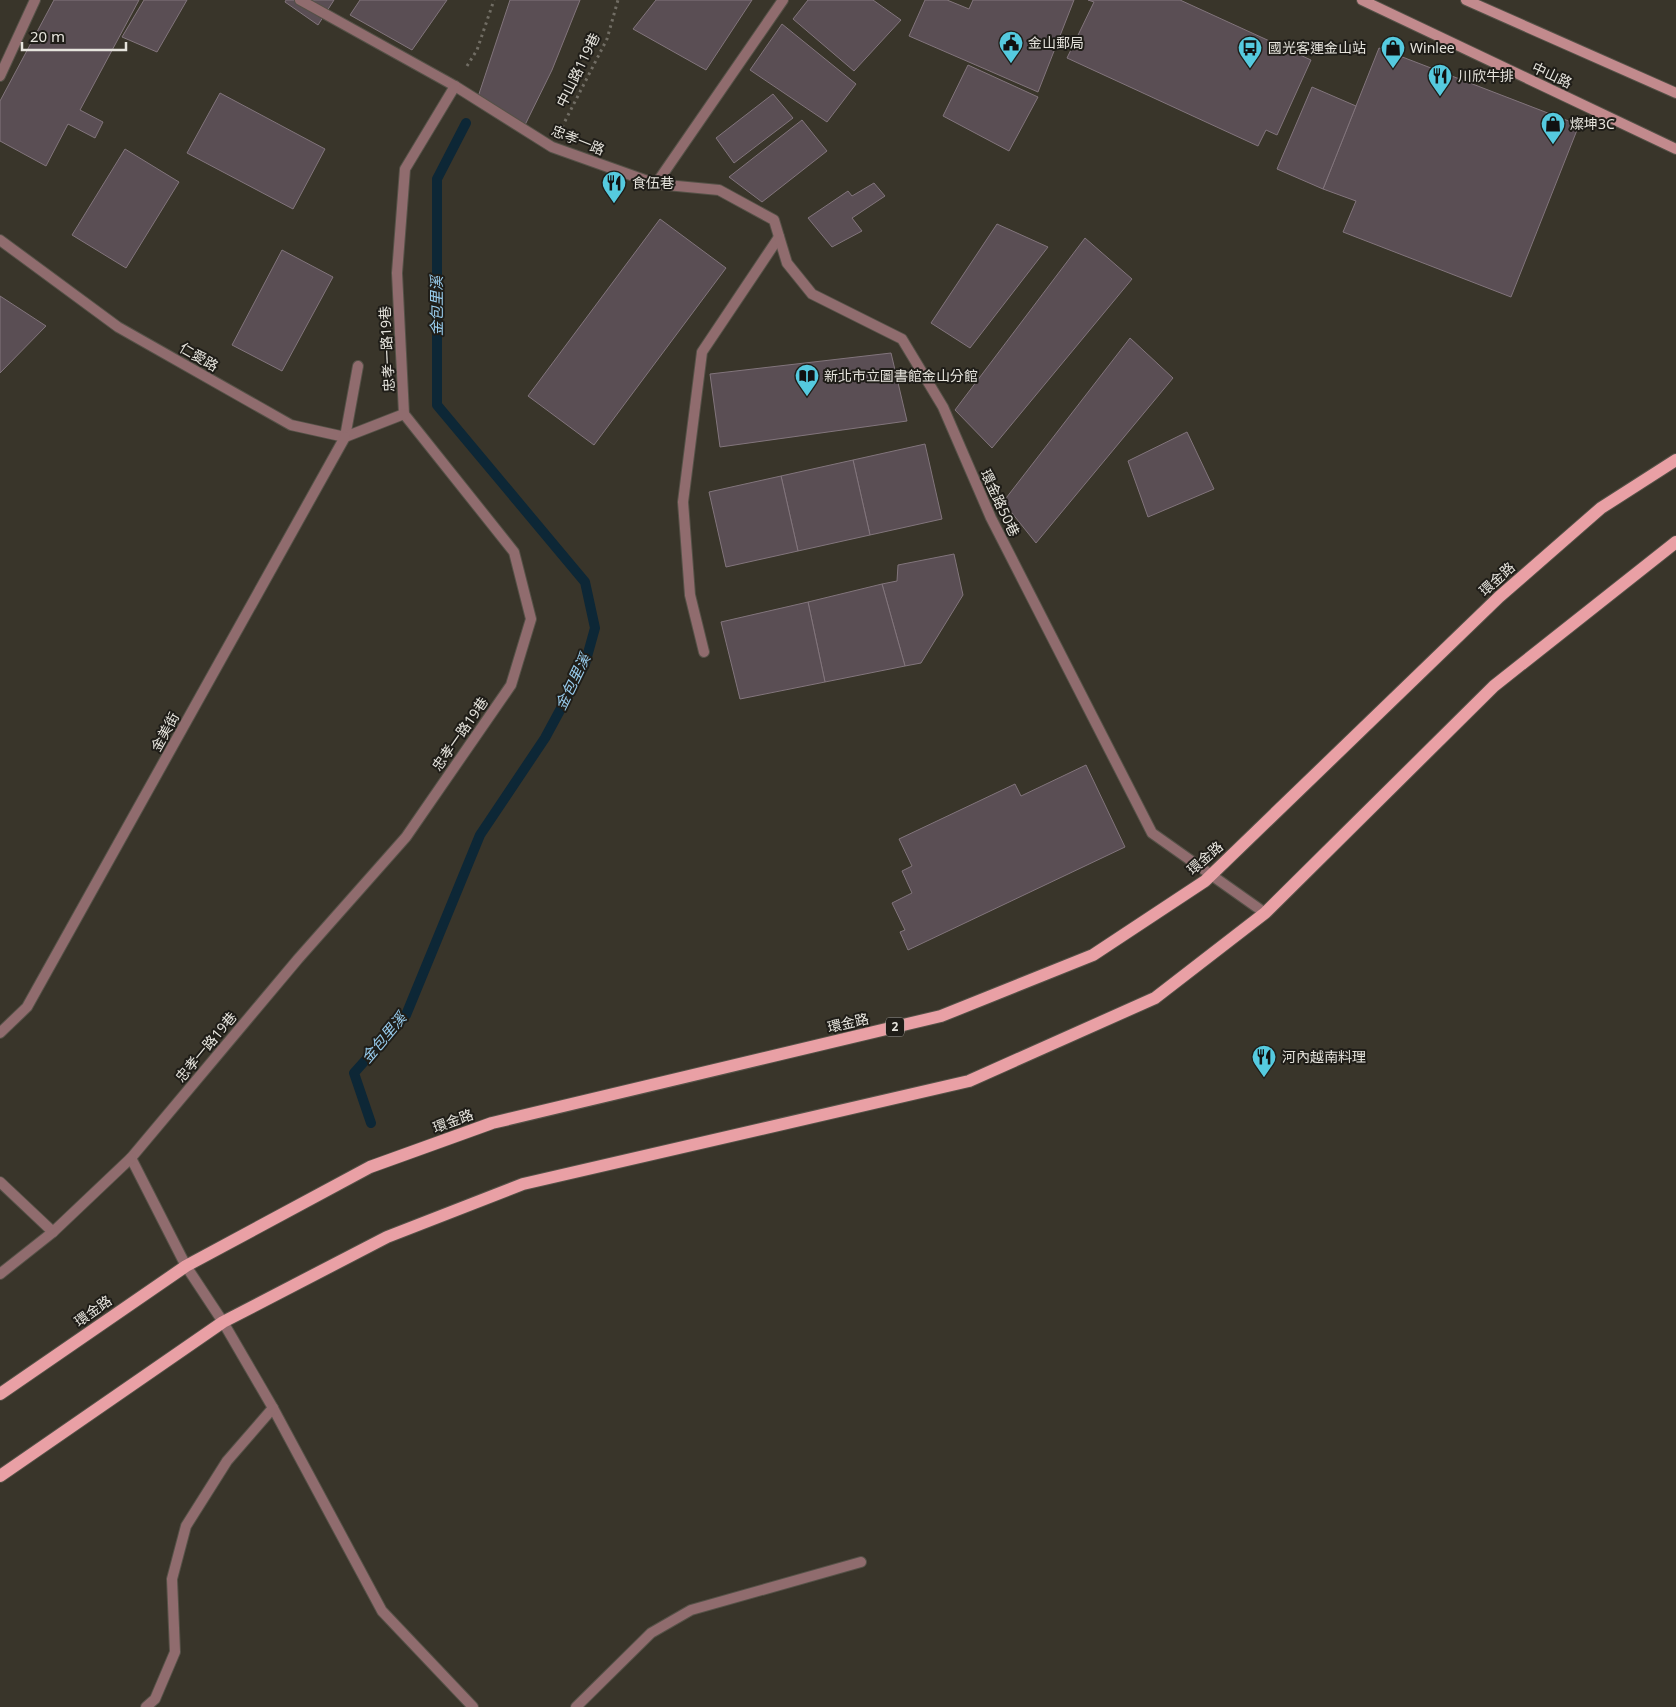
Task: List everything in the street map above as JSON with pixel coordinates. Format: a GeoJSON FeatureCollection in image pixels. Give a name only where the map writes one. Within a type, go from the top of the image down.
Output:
{"type":"FeatureCollection","features":[{"type":"Feature","properties":{"kind":"main road","name":"環金路"},"geometry":{"type":"LineString","coordinates":[[0,1394],[186,1266],[370,1167],[492,1123],[940,1016],[1093,954],[1211,875],[1499,597],[1601,508],[1676,460]]}},
{"type":"Feature","properties":{"kind":"main road"},"geometry":{"type":"LineString","coordinates":[[0,1476],[223,1322],[387,1237],[523,1184],[969,1081],[1155,998],[1265,913],[1494,686],[1676,542]]}},
{"type":"Feature","properties":{"kind":"street"},"geometry":{"type":"LineString","coordinates":[[0,76],[34,0]]}},
{"type":"Feature","properties":{"kind":"street","name":"忠孝一路"},"geometry":{"type":"LineString","coordinates":[[300,0],[455,86],[552,147],[656,184]]}},
{"type":"Feature","properties":{"kind":"street"},"geometry":{"type":"LineString","coordinates":[[656,184],[782,0]]}},
{"type":"Feature","properties":{"kind":"street","name":"中山路"},"geometry":{"type":"LineString","coordinates":[[1362,0],[1676,149]]}},
{"type":"Feature","properties":{"kind":"street"},"geometry":{"type":"LineString","coordinates":[[1466,0],[1676,93]]}},
{"type":"Feature","properties":{"kind":"street","name":"忠孝一路19巷"},"geometry":{"type":"LineString","coordinates":[[0,1274],[53,1232],[131,1158],[298,959],[406,837],[511,685],[530,619],[514,552],[404,414],[397,273],[405,169],[455,86]]}},
{"type":"Feature","properties":{"kind":"street","name":"環金路50巷"},"geometry":{"type":"LineString","coordinates":[[656,184],[720,190],[774,220],[787,262],[812,294],[902,338],[943,407],[991,518],[1152,833],[1265,913]]}},
{"type":"Feature","properties":{"kind":"street"},"geometry":{"type":"LineString","coordinates":[[704,652],[690,596],[683,502],[702,352],[779,237]]}},
{"type":"Feature","properties":{"kind":"street","name":"仁愛路"},"geometry":{"type":"LineString","coordinates":[[0,240],[118,327],[291,426],[345,437]]}},
{"type":"Feature","properties":{"kind":"street","name":"金美街"},"geometry":{"type":"LineString","coordinates":[[0,1033],[27,1007],[345,437],[358,366]]}},
{"type":"Feature","properties":{"kind":"street"},"geometry":{"type":"LineString","coordinates":[[345,437],[404,414]]}},
{"type":"Feature","properties":{"kind":"street"},"geometry":{"type":"LineString","coordinates":[[131,1158],[186,1266],[223,1322],[273,1408],[382,1611],[472,1707]]}},
{"type":"Feature","properties":{"kind":"street"},"geometry":{"type":"LineString","coordinates":[[0,1182],[53,1232]]}},
{"type":"Feature","properties":{"kind":"street"},"geometry":{"type":"LineString","coordinates":[[146,1707],[155,1699],[175,1652],[172,1579],[186,1526],[227,1461],[273,1408]]}},
{"type":"Feature","properties":{"kind":"street"},"geometry":{"type":"LineString","coordinates":[[576,1707],[651,1633],[691,1610],[861,1562]]}},
{"type":"Feature","properties":{"kind":"path"},"geometry":{"type":"LineString","coordinates":[[455,86],[477,50],[494,0]]}},
{"type":"Feature","properties":{"kind":"path","name":"中山路119巷"},"geometry":{"type":"LineString","coordinates":[[552,147],[607,39],[618,0]]}},
{"type":"Feature","properties":{"kind":"building"},"geometry":{"type":"Polygon","coordinates":[[[54,0],[139,0],[80,110],[103,122],[95,138],[68,124],[46,166],[0,141],[0,101],[54,0]]]}},
{"type":"Feature","properties":{"kind":"building"},"geometry":{"type":"Polygon","coordinates":[[[144,0],[187,0],[157,52],[122,37],[144,0]]]}},
{"type":"Feature","properties":{"kind":"building"},"geometry":{"type":"Polygon","coordinates":[[[286,0],[334,0],[318,25],[285,2],[286,0]]]}},
{"type":"Feature","properties":{"kind":"building"},"geometry":{"type":"Polygon","coordinates":[[[360,0],[447,0],[412,50],[350,15],[360,0]]]}},
{"type":"Feature","properties":{"kind":"building"},"geometry":{"type":"Polygon","coordinates":[[[510,0],[580,0],[552,70],[523,129],[478,97],[510,0]]]}},
{"type":"Feature","properties":{"kind":"building"},"geometry":{"type":"Polygon","coordinates":[[[656,0],[752,0],[706,70],[633,29],[656,0]]]}},
{"type":"Feature","properties":{"kind":"building"},"geometry":{"type":"Polygon","coordinates":[[[808,0],[873,0],[901,20],[854,71],[793,19],[808,0]]]}},
{"type":"Feature","properties":{"kind":"building","name":"金山郵局"},"geometry":{"type":"Polygon","coordinates":[[[925,0],[947,0],[969,9],[973,0],[1074,0],[1038,92],[909,36],[925,0]]]}},
{"type":"Feature","properties":{"kind":"building"},"geometry":{"type":"Polygon","coordinates":[[[1088,0],[1180,0],[1311,60],[1277,135],[1266,130],[1258,146],[1067,58],[1094,2],[1088,0]]]}},
{"type":"Feature","properties":{"kind":"building"},"geometry":{"type":"Polygon","coordinates":[[[782,24],[856,84],[827,122],[750,70],[782,24]]]}},
{"type":"Feature","properties":{"kind":"building"},"geometry":{"type":"Polygon","coordinates":[[[1379,48],[1579,125],[1511,297],[1343,232],[1356,201],[1323,189],[1379,48]]]}},
{"type":"Feature","properties":{"kind":"building"},"geometry":{"type":"Polygon","coordinates":[[[968,65],[1038,97],[1009,151],[943,116],[968,65]]]}},
{"type":"Feature","properties":{"kind":"building"},"geometry":{"type":"Polygon","coordinates":[[[1312,87],[1356,106],[1323,189],[1277,169],[1312,87]]]}},
{"type":"Feature","properties":{"kind":"building"},"geometry":{"type":"Polygon","coordinates":[[[220,93],[325,149],[293,209],[187,153],[220,93]]]}},
{"type":"Feature","properties":{"kind":"building"},"geometry":{"type":"Polygon","coordinates":[[[773,94],[793,118],[734,163],[716,138],[773,94]]]}},
{"type":"Feature","properties":{"kind":"building"},"geometry":{"type":"Polygon","coordinates":[[[802,120],[827,151],[762,202],[729,177],[802,120]]]}},
{"type":"Feature","properties":{"kind":"building"},"geometry":{"type":"Polygon","coordinates":[[[125,149],[179,182],[126,268],[72,235],[125,149]]]}},
{"type":"Feature","properties":{"kind":"building"},"geometry":{"type":"Polygon","coordinates":[[[874,183],[885,196],[852,218],[862,231],[832,247],[808,218],[848,191],[852,196],[874,183]]]}},
{"type":"Feature","properties":{"kind":"building"},"geometry":{"type":"Polygon","coordinates":[[[660,219],[726,268],[594,445],[528,396],[660,219]]]}},
{"type":"Feature","properties":{"kind":"building"},"geometry":{"type":"Polygon","coordinates":[[[997,224],[1048,247],[970,348],[931,323],[997,224]]]}},
{"type":"Feature","properties":{"kind":"building"},"geometry":{"type":"Polygon","coordinates":[[[1085,238],[1132,279],[992,448],[955,410],[1085,238]]]}},
{"type":"Feature","properties":{"kind":"building"},"geometry":{"type":"Polygon","coordinates":[[[282,250],[333,277],[282,371],[232,345],[282,250]]]}},
{"type":"Feature","properties":{"kind":"building"},"geometry":{"type":"Polygon","coordinates":[[[0,296],[46,326],[0,373],[0,296]]]}},
{"type":"Feature","properties":{"kind":"building"},"geometry":{"type":"Polygon","coordinates":[[[1130,338],[1173,378],[1036,543],[1003,502],[1130,338]]]}},
{"type":"Feature","properties":{"kind":"building","name":"新北市立圖書館金山分館"},"geometry":{"type":"Polygon","coordinates":[[[891,353],[907,421],[720,447],[710,374],[891,353]]]}},
{"type":"Feature","properties":{"kind":"building"},"geometry":{"type":"Polygon","coordinates":[[[1187,432],[1214,489],[1148,517],[1128,461],[1187,432]]]}},
{"type":"Feature","properties":{"kind":"building"},"geometry":{"type":"Polygon","coordinates":[[[925,444],[942,519],[870,535],[853,460],[925,444]]]}},
{"type":"Feature","properties":{"kind":"building"},"geometry":{"type":"Polygon","coordinates":[[[853,460],[870,535],[798,551],[781,476],[853,460]]]}},
{"type":"Feature","properties":{"kind":"building"},"geometry":{"type":"Polygon","coordinates":[[[781,476],[798,551],[726,567],[709,492],[781,476]]]}},
{"type":"Feature","properties":{"kind":"building"},"geometry":{"type":"Polygon","coordinates":[[[954,554],[963,595],[921,663],[905,666],[882,584],[897,581],[898,565],[954,554]]]}},
{"type":"Feature","properties":{"kind":"building"},"geometry":{"type":"Polygon","coordinates":[[[882,584],[905,666],[825,682],[808,602],[882,584]]]}},
{"type":"Feature","properties":{"kind":"building"},"geometry":{"type":"Polygon","coordinates":[[[808,602],[825,682],[740,699],[721,622],[808,602]]]}},
{"type":"Feature","properties":{"kind":"building"},"geometry":{"type":"Polygon","coordinates":[[[1086,765],[1125,847],[908,950],[900,932],[905,930],[892,903],[912,893],[902,871],[912,866],[899,839],[1015,784],[1021,796],[1086,765]]]}},
{"type":"Feature","properties":{"kind":"waterway","name":"金包里溪"},"geometry":{"type":"LineString","coordinates":[[371,1123],[354,1073],[406,1015],[480,835],[545,738],[585,664],[595,628],[585,582],[437,405],[437,179],[466,123]]}},
{"type":"Feature","properties":{"kind":"place","name":"金山郵局"},"geometry":{"type":"Point","coordinates":[1011,64]}},
{"type":"Feature","properties":{"kind":"place","name":"國光客運金山站"},"geometry":{"type":"Point","coordinates":[1250,69]}},
{"type":"Feature","properties":{"kind":"place","name":"Winlee"},"geometry":{"type":"Point","coordinates":[1393,69]}},
{"type":"Feature","properties":{"kind":"place","name":"川欣牛排"},"geometry":{"type":"Point","coordinates":[1440,97]}},
{"type":"Feature","properties":{"kind":"place","name":"燦坤3C"},"geometry":{"type":"Point","coordinates":[1553,145]}},
{"type":"Feature","properties":{"kind":"place","name":"食伍巷"},"geometry":{"type":"Point","coordinates":[614,204]}},
{"type":"Feature","properties":{"kind":"place","name":"新北市立圖書館金山分館"},"geometry":{"type":"Point","coordinates":[807,397]}},
{"type":"Feature","properties":{"kind":"place","name":"河內越南料理"},"geometry":{"type":"Point","coordinates":[1264,1078]}}]}
